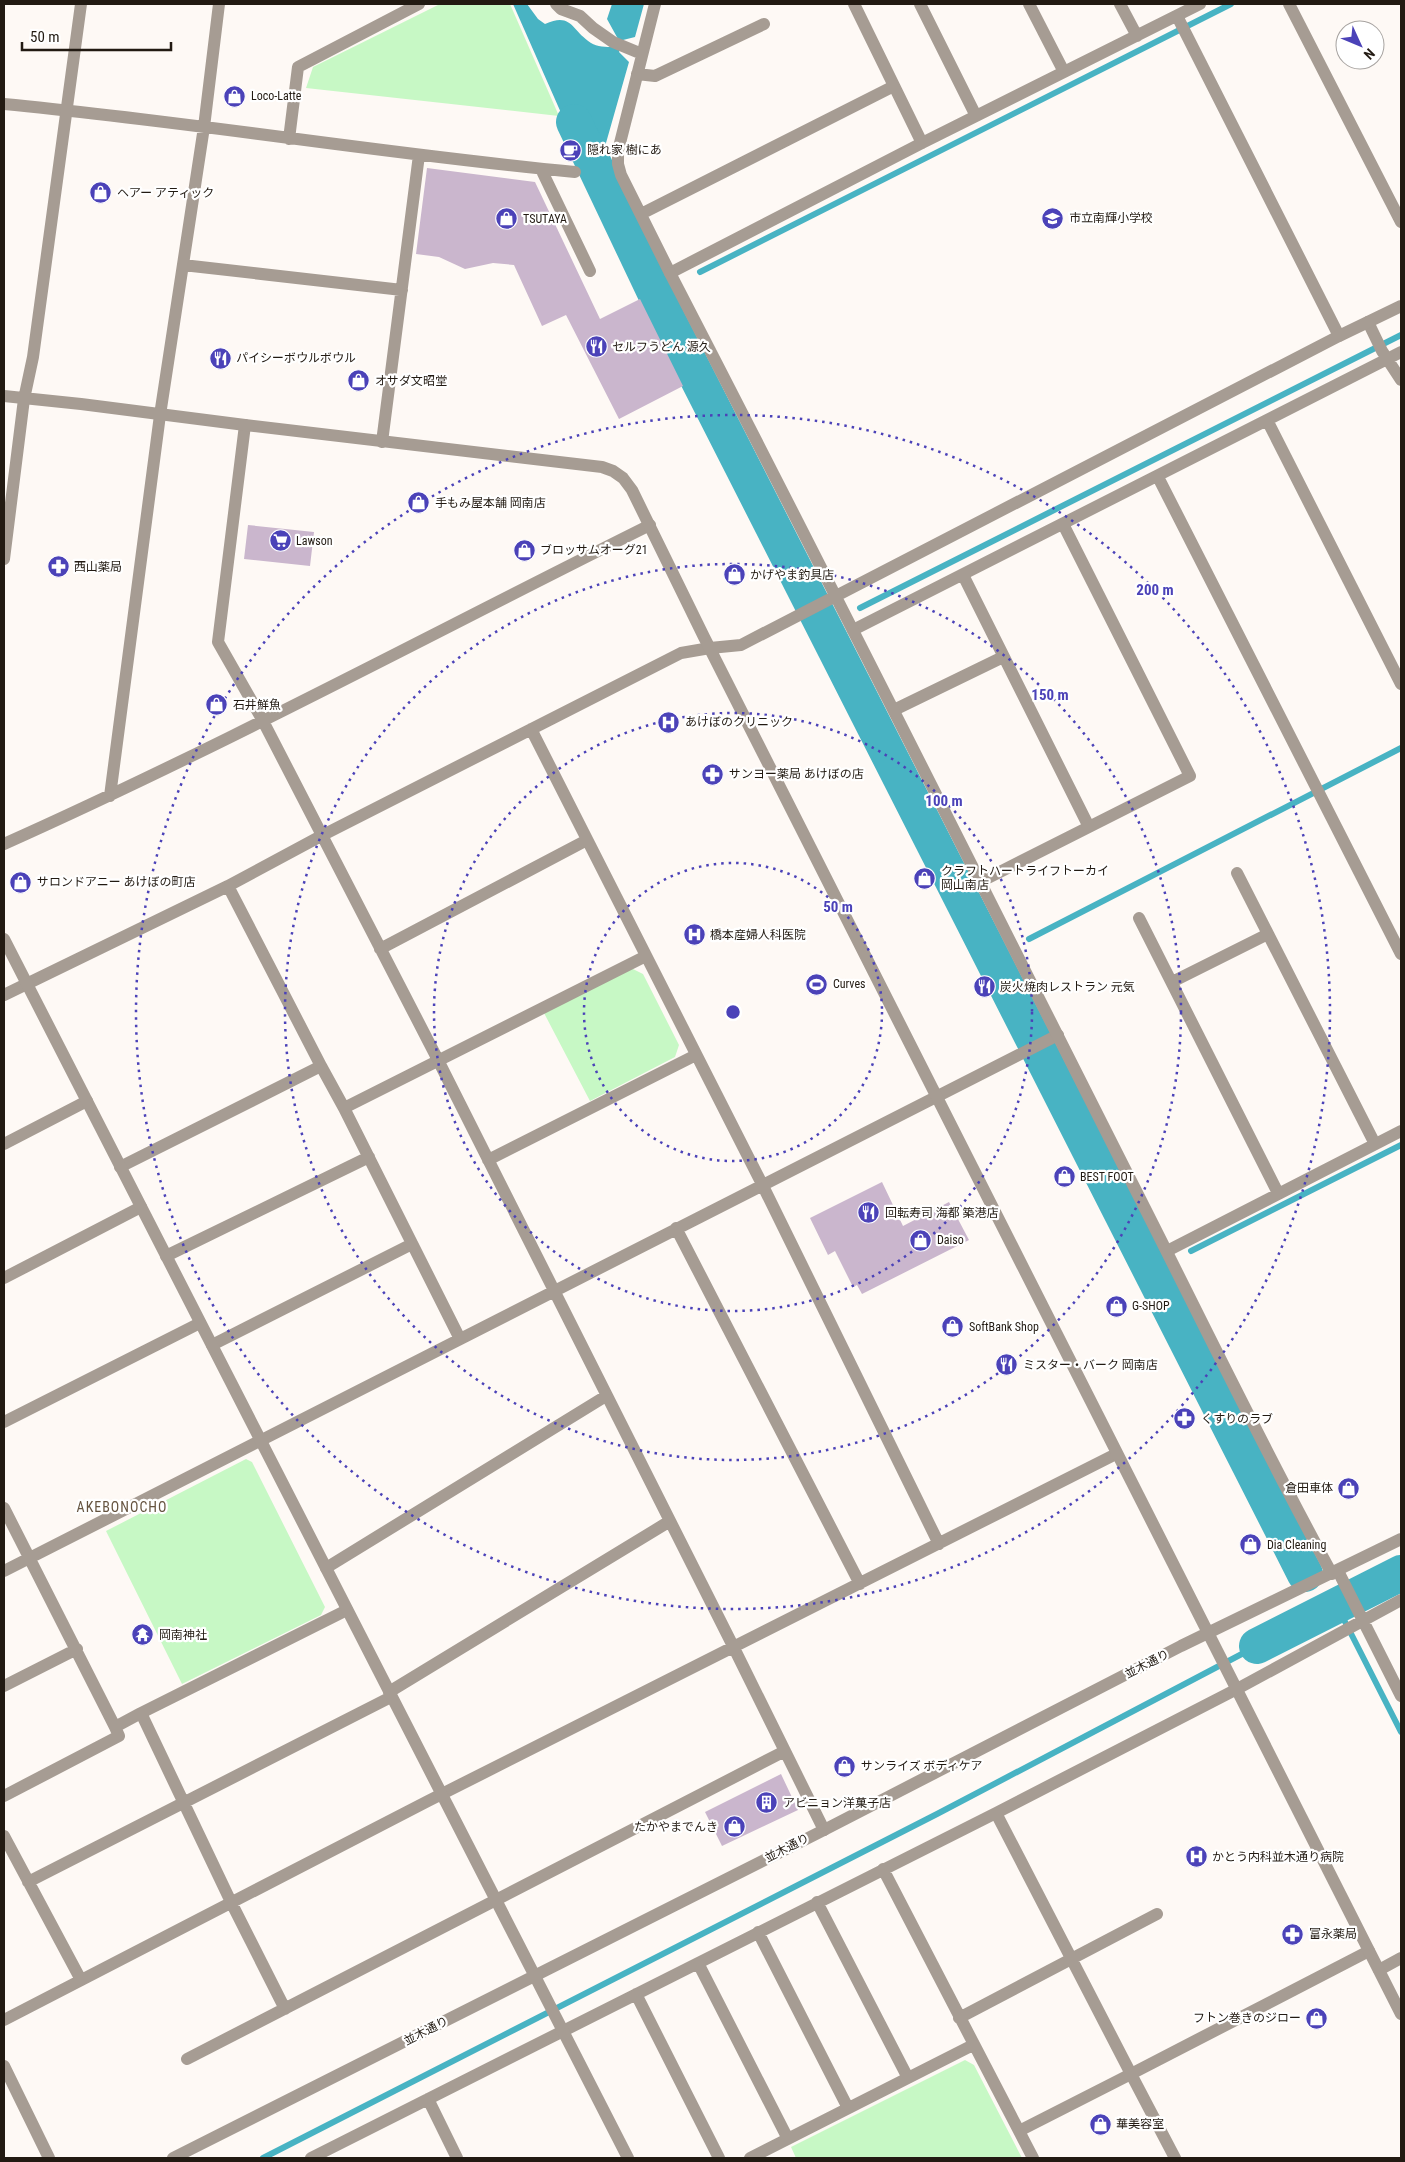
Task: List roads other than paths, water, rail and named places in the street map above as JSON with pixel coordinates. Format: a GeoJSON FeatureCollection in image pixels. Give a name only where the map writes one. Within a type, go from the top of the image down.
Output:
{"type":"FeatureCollection","features":[{"type":"Feature","properties":{"kind":"street"},"geometry":{"type":"LineString","coordinates":[[4,559],[24,399],[33,357],[81,4]]}},
{"type":"Feature","properties":{"kind":"street"},"geometry":{"type":"LineString","coordinates":[[110,796],[160,415],[204,127],[219,4]]}},
{"type":"Feature","properties":{"kind":"street"},"geometry":{"type":"LineString","coordinates":[[289,139],[298,67],[419,4]]}},
{"type":"Feature","properties":{"kind":"street"},"geometry":{"type":"LineString","coordinates":[[556,4],[561,9],[580,16],[593,28],[618,44],[642,54]]}},
{"type":"Feature","properties":{"kind":"street"},"geometry":{"type":"LineString","coordinates":[[655,4],[618,151],[618,164],[621,175],[830,599],[853,630],[894,710],[1167,1251],[1239,1398],[1335,1573],[1345,1585],[1354,1622],[1401,1696]]}},
{"type":"Feature","properties":{"kind":"street"},"geometry":{"type":"LineString","coordinates":[[854,4],[922,143]]}},
{"type":"Feature","properties":{"kind":"street"},"geometry":{"type":"LineString","coordinates":[[920,4],[976,116]]}},
{"type":"Feature","properties":{"kind":"street"},"geometry":{"type":"LineString","coordinates":[[1029,4],[1064,72]]}},
{"type":"Feature","properties":{"kind":"street"},"geometry":{"type":"LineString","coordinates":[[1120,4],[1137,36]]}},
{"type":"Feature","properties":{"kind":"street"},"geometry":{"type":"LineString","coordinates":[[670,273],[922,143],[1137,36],[1181,24],[1200,4]]}},
{"type":"Feature","properties":{"kind":"street"},"geometry":{"type":"LineString","coordinates":[[1289,4],[1401,222]]}},
{"type":"Feature","properties":{"kind":"street"},"geometry":{"type":"LineString","coordinates":[[637,74],[656,76],[764,24]]}},
{"type":"Feature","properties":{"kind":"street"},"geometry":{"type":"LineString","coordinates":[[1181,24],[1339,336]]}},
{"type":"Feature","properties":{"kind":"street"},"geometry":{"type":"LineString","coordinates":[[641,214],[894,86]]}},
{"type":"Feature","properties":{"kind":"street"},"geometry":{"type":"LineString","coordinates":[[4,104],[66,110],[419,155],[575,172]]}},
{"type":"Feature","properties":{"kind":"street"},"geometry":{"type":"LineString","coordinates":[[382,442],[419,155]]}},
{"type":"Feature","properties":{"kind":"street"},"geometry":{"type":"LineString","coordinates":[[541,169],[590,271]]}},
{"type":"Feature","properties":{"kind":"street"},"geometry":{"type":"LineString","coordinates":[[183,265],[402,290]]}},
{"type":"Feature","properties":{"kind":"street"},"geometry":{"type":"LineString","coordinates":[[4,995],[228,886],[321,836],[681,653],[741,645],[1339,336],[1401,306]]}},
{"type":"Feature","properties":{"kind":"street"},"geometry":{"type":"LineString","coordinates":[[1368,322],[1382,350],[1401,380]]}},
{"type":"Feature","properties":{"kind":"street"},"geometry":{"type":"LineString","coordinates":[[853,630],[1158,477],[1267,420],[1382,350],[1401,352]]}},
{"type":"Feature","properties":{"kind":"street"},"geometry":{"type":"LineString","coordinates":[[4,396],[602,467],[623,478],[632,490],[650,525],[710,648],[938,1097],[1116,1454],[1401,2014]]}},
{"type":"Feature","properties":{"kind":"street"},"geometry":{"type":"LineString","coordinates":[[1267,420],[1401,684]]}},
{"type":"Feature","properties":{"kind":"street"},"geometry":{"type":"LineString","coordinates":[[245,426],[218,642],[263,721],[438,1060],[824,1830]]}},
{"type":"Feature","properties":{"kind":"street"},"geometry":{"type":"LineString","coordinates":[[1158,477],[1401,954]]}},
{"type":"Feature","properties":{"kind":"street"},"geometry":{"type":"LineString","coordinates":[[980,882],[1190,776],[1064,524]]}},
{"type":"Feature","properties":{"kind":"street"},"geometry":{"type":"LineString","coordinates":[[4,844],[110,796],[263,721],[650,525]]}},
{"type":"Feature","properties":{"kind":"street"},"geometry":{"type":"LineString","coordinates":[[963,575],[1089,827]]}},
{"type":"Feature","properties":{"kind":"street"},"geometry":{"type":"LineString","coordinates":[[894,710],[1003,657]]}},
{"type":"Feature","properties":{"kind":"street"},"geometry":{"type":"LineString","coordinates":[[531,729],[762,1184],[939,1544]]}},
{"type":"Feature","properties":{"kind":"street"},"geometry":{"type":"LineString","coordinates":[[380,949],[587,840]]}},
{"type":"Feature","properties":{"kind":"street"},"geometry":{"type":"LineString","coordinates":[[1237,873],[1375,1144]]}},
{"type":"Feature","properties":{"kind":"street"},"geometry":{"type":"LineString","coordinates":[[228,886],[320,1066],[344,1108],[460,1339]]}},
{"type":"Feature","properties":{"kind":"street"},"geometry":{"type":"LineString","coordinates":[[1139,918],[1278,1193]]}},
{"type":"Feature","properties":{"kind":"street"},"geometry":{"type":"LineString","coordinates":[[1172,982],[1268,934]]}},
{"type":"Feature","properties":{"kind":"street"},"geometry":{"type":"LineString","coordinates":[[4,939],[628,2158]]}},
{"type":"Feature","properties":{"kind":"street"},"geometry":{"type":"LineString","coordinates":[[344,1108],[646,956]]}},
{"type":"Feature","properties":{"kind":"street"},"geometry":{"type":"LineString","coordinates":[[4,1571],[1058,1035]]}},
{"type":"Feature","properties":{"kind":"street"},"geometry":{"type":"LineString","coordinates":[[488,1160],[696,1055]]}},
{"type":"Feature","properties":{"kind":"street"},"geometry":{"type":"LineString","coordinates":[[120,1167],[320,1066]]}},
{"type":"Feature","properties":{"kind":"street"},"geometry":{"type":"LineString","coordinates":[[4,1144],[87,1101]]}},
{"type":"Feature","properties":{"kind":"street"},"geometry":{"type":"LineString","coordinates":[[1167,1251],[1401,1131]]}},
{"type":"Feature","properties":{"kind":"street"},"geometry":{"type":"LineString","coordinates":[[166,1256],[369,1157]]}},
{"type":"Feature","properties":{"kind":"street"},"geometry":{"type":"LineString","coordinates":[[4,1278],[141,1207]]}},
{"type":"Feature","properties":{"kind":"street"},"geometry":{"type":"LineString","coordinates":[[676,1228],[860,1584]]}},
{"type":"Feature","properties":{"kind":"street"},"geometry":{"type":"LineString","coordinates":[[212,1345],[412,1244]]}},
{"type":"Feature","properties":{"kind":"street"},"geometry":{"type":"LineString","coordinates":[[4,1422],[200,1323]]}},
{"type":"Feature","properties":{"kind":"street"},"geometry":{"type":"LineString","coordinates":[[326,1568],[606,1396]]}},
{"type":"Feature","properties":{"kind":"street"},"geometry":{"type":"LineString","coordinates":[[4,2020],[231,1902],[1116,1454]]}},
{"type":"Feature","properties":{"kind":"street"},"geometry":{"type":"LineString","coordinates":[[4,1508],[77,1649],[119,1736],[4,1796]]}},
{"type":"Feature","properties":{"kind":"street"},"geometry":{"type":"LineString","coordinates":[[28,1882],[184,1804],[390,1694],[670,1521]]}},
{"type":"Feature","properties":{"kind":"street","name":"並木通り"},"geometry":{"type":"LineString","coordinates":[[173,2158],[824,1830],[1208,1633],[1335,1573],[1401,1539]]}},
{"type":"Feature","properties":{"kind":"street"},"geometry":{"type":"LineString","coordinates":[[312,2158],[428,2099],[560,2026],[636,1994],[996,1813],[1237,1689],[1354,1622],[1401,1600]]}},
{"type":"Feature","properties":{"kind":"street"},"geometry":{"type":"LineString","coordinates":[[115,1727],[347,1610]]}},
{"type":"Feature","properties":{"kind":"street"},"geometry":{"type":"LineString","coordinates":[[4,1686],[77,1649]]}},
{"type":"Feature","properties":{"kind":"street"},"geometry":{"type":"LineString","coordinates":[[141,1713],[231,1902],[285,2009]]}},
{"type":"Feature","properties":{"kind":"street"},"geometry":{"type":"LineString","coordinates":[[187,2059],[785,1752]]}},
{"type":"Feature","properties":{"kind":"street"},"geometry":{"type":"LineString","coordinates":[[996,1813],[1175,2158]]}},
{"type":"Feature","properties":{"kind":"street"},"geometry":{"type":"LineString","coordinates":[[4,1836],[80,1980]]}},
{"type":"Feature","properties":{"kind":"street"},"geometry":{"type":"LineString","coordinates":[[883,1869],[1033,2158]]}},
{"type":"Feature","properties":{"kind":"street"},"geometry":{"type":"LineString","coordinates":[[817,1902],[908,2078]]}},
{"type":"Feature","properties":{"kind":"street"},"geometry":{"type":"LineString","coordinates":[[959,2018],[1157,1914]]}},
{"type":"Feature","properties":{"kind":"street"},"geometry":{"type":"LineString","coordinates":[[758,1932],[848,2108]]}},
{"type":"Feature","properties":{"kind":"street"},"geometry":{"type":"LineString","coordinates":[[1019,2131],[1369,1951]]}},
{"type":"Feature","properties":{"kind":"street"},"geometry":{"type":"LineString","coordinates":[[1379,1970],[1401,1958]]}},
{"type":"Feature","properties":{"kind":"street"},"geometry":{"type":"LineString","coordinates":[[698,1963],[788,2139]]}},
{"type":"Feature","properties":{"kind":"street"},"geometry":{"type":"LineString","coordinates":[[636,1994],[719,2158]]}},
{"type":"Feature","properties":{"kind":"street"},"geometry":{"type":"LineString","coordinates":[[750,2158],[973,2045]]}},
{"type":"Feature","properties":{"kind":"street"},"geometry":{"type":"LineString","coordinates":[[4,2066],[49,2158]]}},
{"type":"Feature","properties":{"kind":"street"},"geometry":{"type":"LineString","coordinates":[[428,2099],[458,2158]]}},
{"type":"Feature","properties":{"kind":"water"},"geometry":{"type":"Polygon","coordinates":[[[513,4],[527,4],[538,19],[545,24],[561,20],[566,21],[593,44],[614,47],[618,39],[607,19],[612,4],[644,4],[635,37],[623,40],[619,52],[629,62],[604,150],[610,169],[584,165],[513,4]]]}},
{"type":"Feature","properties":{"kind":"waterway"},"geometry":{"type":"LineString","coordinates":[[700,272],[1231,4]]}},
{"type":"Feature","properties":{"kind":"waterway"},"geometry":{"type":"LineString","coordinates":[[574,122],[669,322],[1305,1574]]}},
{"type":"Feature","properties":{"kind":"waterway"},"geometry":{"type":"LineString","coordinates":[[656,295],[661,292]]}},
{"type":"Feature","properties":{"kind":"waterway"},"geometry":{"type":"LineString","coordinates":[[860,608],[1401,335]]}},
{"type":"Feature","properties":{"kind":"waterway"},"geometry":{"type":"LineString","coordinates":[[824,626],[830,624]]}},
{"type":"Feature","properties":{"kind":"waterway"},"geometry":{"type":"LineString","coordinates":[[1029,939],[1401,748]]}},
{"type":"Feature","properties":{"kind":"waterway"},"geometry":{"type":"LineString","coordinates":[[992,958],[999,954]]}},
{"type":"Feature","properties":{"kind":"waterway"},"geometry":{"type":"LineString","coordinates":[[1191,1251],[1401,1145]]}},
{"type":"Feature","properties":{"kind":"waterway"},"geometry":{"type":"LineString","coordinates":[[1151,1271],[1162,1266]]}},
{"type":"Feature","properties":{"kind":"waterway"},"geometry":{"type":"LineString","coordinates":[[1257,1646],[1401,1573]]}},
{"type":"Feature","properties":{"kind":"waterway"},"geometry":{"type":"LineString","coordinates":[[1337,1606],[1401,1732]]}},
{"type":"Feature","properties":{"kind":"waterway"},"geometry":{"type":"LineString","coordinates":[[263,2158],[937,1814],[1257,1646]]}},
{"type":"Feature","properties":{"kind":"place","name":"Loco-Latte"},"geometry":{"type":"Point","coordinates":[235,96]}},
{"type":"Feature","properties":{"kind":"place","name":"隠れ家 樹にあ"},"geometry":{"type":"Point","coordinates":[571,150]}},
{"type":"Feature","properties":{"kind":"place","name":"ヘアー アティック"},"geometry":{"type":"Point","coordinates":[101,193]}},
{"type":"Feature","properties":{"kind":"place","name":"市立南輝小学校"},"geometry":{"type":"Point","coordinates":[1053,218]}},
{"type":"Feature","properties":{"kind":"place","name":"TSUTAYA"},"geometry":{"type":"Point","coordinates":[507,219]}},
{"type":"Feature","properties":{"kind":"place","name":"セルフうどん 源久"},"geometry":{"type":"Point","coordinates":[596,347]}},
{"type":"Feature","properties":{"kind":"place","name":"パイシーボウルボウル"},"geometry":{"type":"Point","coordinates":[220,358]}},
{"type":"Feature","properties":{"kind":"place","name":"オサダ文昭堂"},"geometry":{"type":"Point","coordinates":[359,381]}},
{"type":"Feature","properties":{"kind":"place","name":"手もみ屋本舗 岡南店"},"geometry":{"type":"Point","coordinates":[419,503]}},
{"type":"Feature","properties":{"kind":"place","name":"Lawson"},"geometry":{"type":"Point","coordinates":[280,541]}},
{"type":"Feature","properties":{"kind":"place","name":"ブロッサムオーグ21"},"geometry":{"type":"Point","coordinates":[524,550]}},
{"type":"Feature","properties":{"kind":"place","name":"西山薬局"},"geometry":{"type":"Point","coordinates":[58,567]}},
{"type":"Feature","properties":{"kind":"place","name":"かげやま釣具店"},"geometry":{"type":"Point","coordinates":[734,575]}},
{"type":"Feature","properties":{"kind":"place","name":"石井鮮魚"},"geometry":{"type":"Point","coordinates":[217,705]}},
{"type":"Feature","properties":{"kind":"place","name":"あけぼのクリニック"},"geometry":{"type":"Point","coordinates":[669,722]}},
{"type":"Feature","properties":{"kind":"place","name":"サンヨー薬局 あけぼの店"},"geometry":{"type":"Point","coordinates":[713,774]}},
{"type":"Feature","properties":{"kind":"place","name":"クラフトハートライフトーカイ 岡山南店"},"geometry":{"type":"Point","coordinates":[925,878]}},
{"type":"Feature","properties":{"kind":"place","name":"サロンドアニー あけぼの町店"},"geometry":{"type":"Point","coordinates":[21,882]}},
{"type":"Feature","properties":{"kind":"place","name":"橋本産婦人科医院"},"geometry":{"type":"Point","coordinates":[694,935]}},
{"type":"Feature","properties":{"kind":"place","name":"Curves"},"geometry":{"type":"Point","coordinates":[817,984]}},
{"type":"Feature","properties":{"kind":"place","name":"炭火焼肉レストラン 元気"},"geometry":{"type":"Point","coordinates":[984,987]}},
{"type":"Feature","properties":{"kind":"place","name":"BEST FOOT"},"geometry":{"type":"Point","coordinates":[1064,1177]}},
{"type":"Feature","properties":{"kind":"place","name":"回転寿司 海都 築港店"},"geometry":{"type":"Point","coordinates":[869,1213]}},
{"type":"Feature","properties":{"kind":"place","name":"Daiso"},"geometry":{"type":"Point","coordinates":[921,1240]}},
{"type":"Feature","properties":{"kind":"place","name":"G-SHOP"},"geometry":{"type":"Point","coordinates":[1116,1306]}},
{"type":"Feature","properties":{"kind":"place","name":"SoftBank Shop"},"geometry":{"type":"Point","coordinates":[953,1327]}},
{"type":"Feature","properties":{"kind":"place","name":"ミスター・バーク 岡南店"},"geometry":{"type":"Point","coordinates":[1007,1365]}},
{"type":"Feature","properties":{"kind":"place","name":"くすりのラブ"},"geometry":{"type":"Point","coordinates":[1185,1419]}},
{"type":"Feature","properties":{"kind":"place","name":"倉田車体"},"geometry":{"type":"Point","coordinates":[1349,1488]}},
{"type":"Feature","properties":{"kind":"place","name":"Dia Cleaning"},"geometry":{"type":"Point","coordinates":[1251,1545]}},
{"type":"Feature","properties":{"kind":"place","name":"岡南神社"},"geometry":{"type":"Point","coordinates":[143,1635]}},
{"type":"Feature","properties":{"kind":"place","name":"サンライズ ボディケア"},"geometry":{"type":"Point","coordinates":[845,1766]}},
{"type":"Feature","properties":{"kind":"place","name":"アビニョン洋菓子店"},"geometry":{"type":"Point","coordinates":[767,1803]}},
{"type":"Feature","properties":{"kind":"place","name":"たかやまでんき"},"geometry":{"type":"Point","coordinates":[734,1827]}},
{"type":"Feature","properties":{"kind":"place","name":"かとう内科並木通り病院"},"geometry":{"type":"Point","coordinates":[1196,1857]}},
{"type":"Feature","properties":{"kind":"place","name":"富永薬局"},"geometry":{"type":"Point","coordinates":[1293,1934]}},
{"type":"Feature","properties":{"kind":"place","name":"フトン巻きのジロー"},"geometry":{"type":"Point","coordinates":[1317,2018]}},
{"type":"Feature","properties":{"kind":"place","name":"華美容室"},"geometry":{"type":"Point","coordinates":[1100,2124]}},
{"type":"Feature","properties":{"kind":"district","name":"AKEBONOCHO"},"geometry":{"type":"Point","coordinates":[122,1507]}}]}
